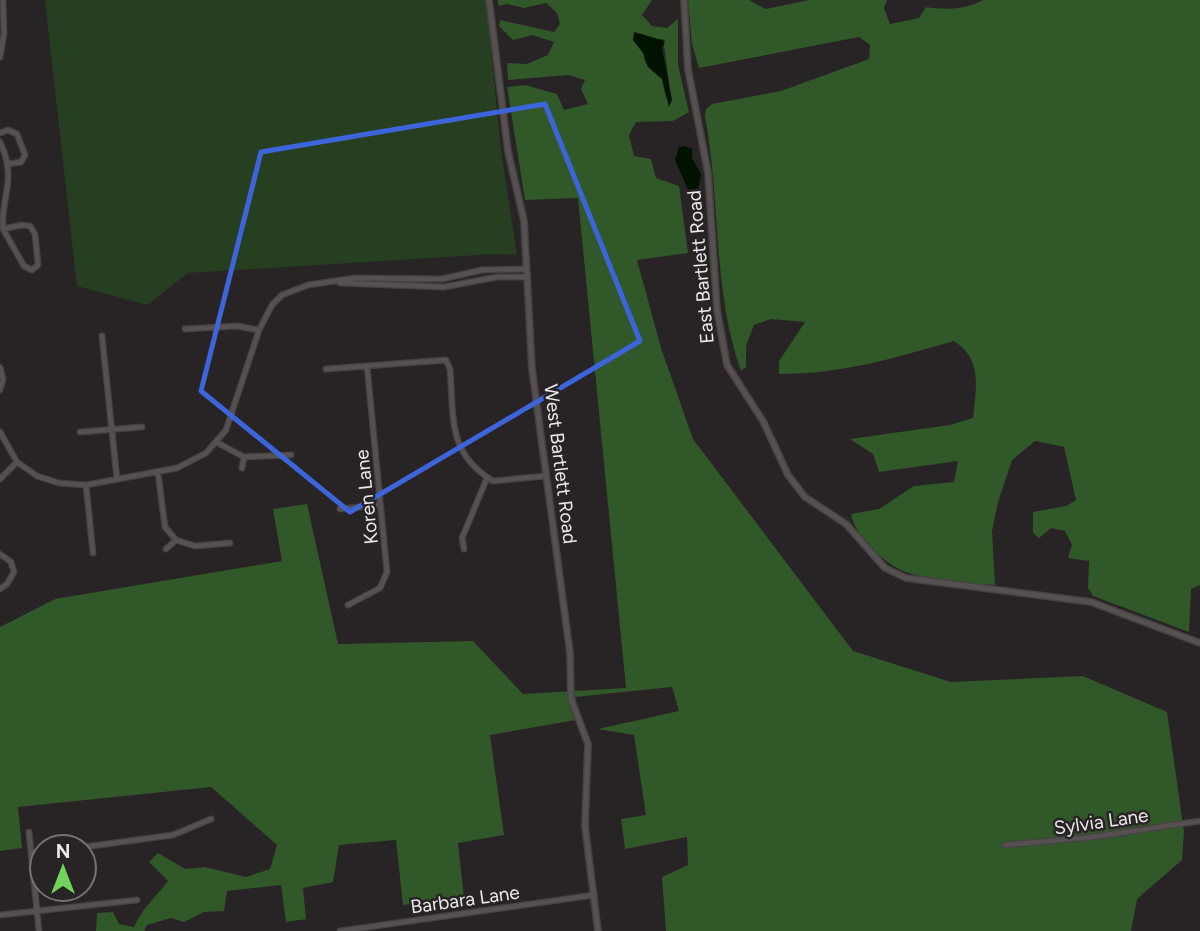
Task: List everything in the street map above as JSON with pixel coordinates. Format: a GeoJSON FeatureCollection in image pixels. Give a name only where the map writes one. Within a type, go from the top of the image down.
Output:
{"type":"FeatureCollection","features":[{"type":"Feature","properties":{"kind":"street"},"geometry":{"type":"LineString","coordinates":[[0,57],[3,50],[3,0]]}},
{"type":"Feature","properties":{"kind":"street","name":"West Bartlett Road"},"geometry":{"type":"LineString","coordinates":[[489,0],[508,151],[524,221],[530,351],[570,653],[571,699],[588,744],[584,814],[598,931]]}},
{"type":"Feature","properties":{"kind":"street","name":"East Bartlett Road"},"geometry":{"type":"LineString","coordinates":[[684,0],[688,69],[708,173],[717,310],[724,357],[763,421],[788,475],[805,497],[846,524],[885,568],[906,578],[1091,602],[1200,643]]}},
{"type":"Feature","properties":{"kind":"street"},"geometry":{"type":"LineString","coordinates":[[3,50],[10,53]]}},
{"type":"Feature","properties":{"kind":"street"},"geometry":{"type":"LineString","coordinates":[[0,133],[8,130],[17,134],[25,155],[21,162],[8,164]]}},
{"type":"Feature","properties":{"kind":"street"},"geometry":{"type":"LineString","coordinates":[[0,142],[8,164],[2,212],[3,229],[24,266],[35,269],[38,261],[32,227],[22,225],[3,229]]}},
{"type":"Feature","properties":{"kind":"street"},"geometry":{"type":"LineString","coordinates":[[339,283],[364,277],[442,279],[497,268],[525,269]]}},
{"type":"Feature","properties":{"kind":"street"},"geometry":{"type":"LineString","coordinates":[[497,268],[497,277]]}},
{"type":"Feature","properties":{"kind":"street"},"geometry":{"type":"LineString","coordinates":[[364,277],[364,285]]}},
{"type":"Feature","properties":{"kind":"street"},"geometry":{"type":"LineString","coordinates":[[0,432],[17,462],[47,480],[86,485],[158,472],[194,460],[218,443],[231,420],[259,330],[272,305],[282,295],[308,285],[339,283],[444,287],[497,277],[526,277]]}},
{"type":"Feature","properties":{"kind":"street"},"geometry":{"type":"LineString","coordinates":[[185,329],[237,326],[259,330]]}},
{"type":"Feature","properties":{"kind":"street"},"geometry":{"type":"LineString","coordinates":[[102,336],[117,480]]}},
{"type":"Feature","properties":{"kind":"street"},"geometry":{"type":"LineString","coordinates":[[326,369],[446,360],[450,369],[456,443],[468,461],[493,481],[546,477]]}},
{"type":"Feature","properties":{"kind":"street","name":"Koren Lane"},"geometry":{"type":"LineString","coordinates":[[348,605],[380,588],[386,578],[367,366]]}},
{"type":"Feature","properties":{"kind":"street"},"geometry":{"type":"LineString","coordinates":[[0,367],[3,379],[0,390]]}},
{"type":"Feature","properties":{"kind":"street"},"geometry":{"type":"LineString","coordinates":[[80,432],[142,426]]}},
{"type":"Feature","properties":{"kind":"street"},"geometry":{"type":"LineString","coordinates":[[218,443],[244,457],[291,455]]}},
{"type":"Feature","properties":{"kind":"street"},"geometry":{"type":"LineString","coordinates":[[242,468],[244,457]]}},
{"type":"Feature","properties":{"kind":"street"},"geometry":{"type":"LineString","coordinates":[[0,479],[17,462]]}},
{"type":"Feature","properties":{"kind":"street"},"geometry":{"type":"LineString","coordinates":[[158,472],[165,527],[176,540],[195,546],[230,544]]}},
{"type":"Feature","properties":{"kind":"street"},"geometry":{"type":"LineString","coordinates":[[464,549],[462,538],[487,478]]}},
{"type":"Feature","properties":{"kind":"street"},"geometry":{"type":"LineString","coordinates":[[86,485],[93,553]]}},
{"type":"Feature","properties":{"kind":"street"},"geometry":{"type":"LineString","coordinates":[[340,509],[380,505]]}},
{"type":"Feature","properties":{"kind":"street"},"geometry":{"type":"LineString","coordinates":[[166,549],[176,540]]}},
{"type":"Feature","properties":{"kind":"street"},"geometry":{"type":"LineString","coordinates":[[0,554],[11,562],[14,572],[7,584],[0,589]]}},
{"type":"Feature","properties":{"kind":"street"},"geometry":{"type":"LineString","coordinates":[[98,846],[173,835],[211,819]]}},
{"type":"Feature","properties":{"kind":"street","name":"Sylvia Lane"},"geometry":{"type":"LineString","coordinates":[[1005,845],[1093,837],[1200,821]]}},
{"type":"Feature","properties":{"kind":"street","name":"Barbara Lane"},"geometry":{"type":"LineString","coordinates":[[340,931],[594,895]]}},
{"type":"Feature","properties":{"kind":"street"},"geometry":{"type":"LineString","coordinates":[[0,915],[138,900]]}},
{"type":"Feature","properties":{"kind":"street"},"geometry":{"type":"LineString","coordinates":[[36,903],[38,931]]}},
{"type":"Feature","properties":{"kind":"highlighted area"},"geometry":{"type":"Polygon","coordinates":[[[545,104],[640,341],[350,512],[201,391],[261,152],[545,104]]]}},
{"type":"Feature","properties":{"kind":"green space"},"geometry":{"type":"Polygon","coordinates":[[[45,0],[486,0],[501,150],[517,255],[494,254],[188,273],[147,305],[77,286],[45,0]]]}},
{"type":"Feature","properties":{"kind":"green space"},"geometry":{"type":"Polygon","coordinates":[[[498,0],[652,0],[642,15],[652,26],[667,28],[678,19],[678,65],[689,112],[673,121],[636,122],[629,135],[634,156],[651,159],[656,178],[679,186],[688,253],[637,260],[661,348],[693,439],[853,651],[951,682],[1083,676],[1167,712],[1184,832],[1182,860],[1137,899],[1131,931],[666,931],[662,877],[688,865],[687,837],[625,849],[621,819],[646,815],[634,735],[598,729],[679,711],[672,687],[575,697],[582,719],[490,735],[504,835],[458,843],[464,898],[403,905],[396,840],[339,845],[333,882],[303,888],[306,919],[286,922],[281,885],[227,891],[224,911],[204,912],[184,922],[171,918],[147,925],[144,931],[96,931],[97,913],[113,912],[119,924],[134,927],[145,908],[168,881],[149,862],[158,853],[185,869],[205,867],[246,877],[270,869],[277,845],[211,787],[18,807],[22,848],[0,851],[0,627],[55,599],[282,561],[273,509],[307,504],[338,644],[473,641],[523,694],[626,688],[578,198],[525,200],[507,87],[525,85],[557,94],[564,110],[588,104],[581,89],[585,80],[568,75],[508,80],[507,63],[527,64],[548,55],[554,42],[532,35],[513,40],[499,26],[500,20],[554,32],[560,24],[557,13],[546,3],[524,8],[507,4],[498,6],[498,0]],[[640,33],[645,62],[662,79],[666,98],[669,82],[663,39],[654,40],[640,33]]]}},
{"type":"Feature","properties":{"kind":"green space"},"geometry":{"type":"Polygon","coordinates":[[[688,0],[749,0],[766,9],[809,0],[887,0],[884,8],[890,24],[919,18],[926,7],[955,8],[983,0],[1200,0],[1200,585],[1191,589],[1189,632],[1093,596],[1088,588],[1089,561],[1068,558],[1072,545],[1065,531],[1051,528],[1039,538],[1033,533],[1033,512],[1066,506],[1076,500],[1064,447],[1035,441],[1012,460],[992,531],[995,585],[909,573],[885,560],[863,539],[851,514],[879,509],[914,486],[954,482],[958,461],[879,472],[873,454],[850,439],[950,425],[973,418],[976,385],[974,366],[963,348],[954,341],[847,368],[779,374],[779,361],[805,322],[771,319],[754,325],[746,346],[746,367],[741,371],[725,309],[705,116],[706,109],[712,104],[781,91],[869,59],[870,45],[859,37],[699,68],[692,44],[688,0]]]}},
{"type":"Feature","properties":{"kind":"shaded area"},"geometry":{"type":"Polygon","coordinates":[[[634,32],[665,41],[662,48],[672,100],[669,107],[662,79],[648,67],[643,53],[633,40],[634,32]]]}},
{"type":"Feature","properties":{"kind":"shaded area"},"geometry":{"type":"Polygon","coordinates":[[[679,147],[692,149],[692,158],[701,174],[698,190],[693,192],[688,190],[675,160],[679,147]]]}}]}
